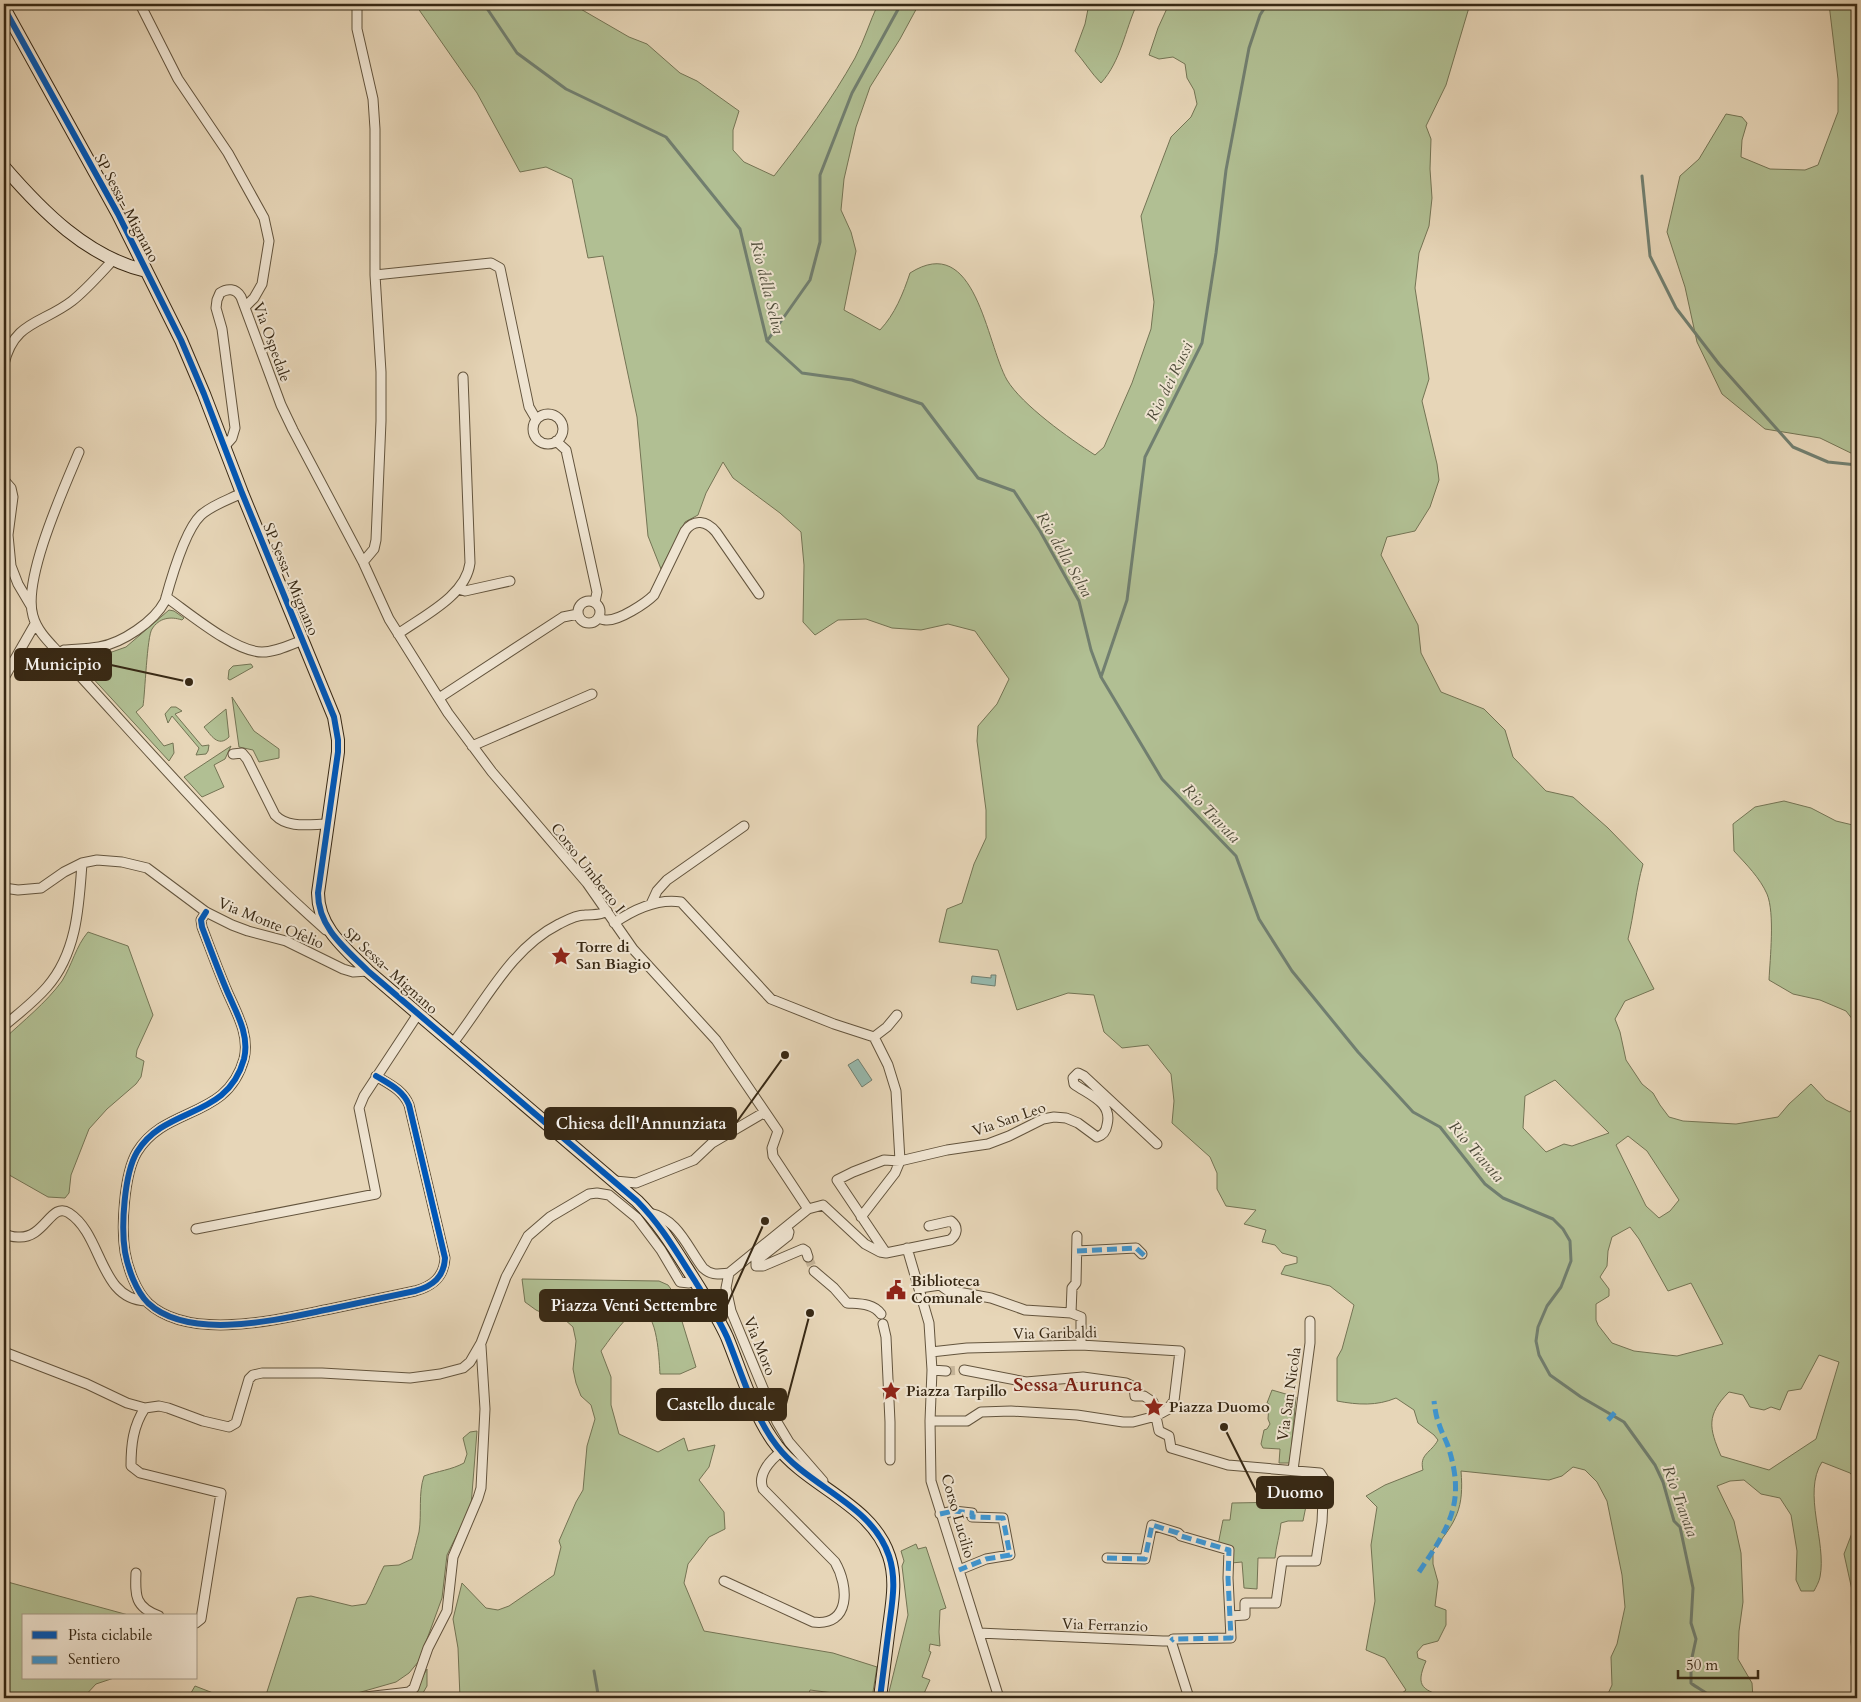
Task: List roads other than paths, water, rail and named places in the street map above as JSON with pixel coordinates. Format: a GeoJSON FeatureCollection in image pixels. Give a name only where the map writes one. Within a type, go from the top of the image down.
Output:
{"type":"FeatureCollection","features":[{"type":"Feature","properties":{"kind":"street"},"geometry":{"type":"LineString","coordinates":[[140,4],[178,79],[228,153],[264,218],[268,241],[262,284],[254,298],[245,307]]}},
{"type":"Feature","properties":{"kind":"street"},"geometry":{"type":"LineString","coordinates":[[358,4],[357,29],[373,100],[376,162],[376,275],[382,420],[376,540],[374,548],[363,562]]}},
{"type":"Feature","properties":{"kind":"street","name":"SP Sessa- Mignano"},"geometry":{"type":"LineString","coordinates":[[4,8],[92,166],[181,340],[334,717],[338,752],[318,900],[322,917],[332,935],[368,971],[649,1212],[663,1230],[715,1312],[766,1430],[781,1452],[795,1466],[858,1514],[876,1532],[885,1547],[891,1564],[894,1584],[880,1698]]}},
{"type":"Feature","properties":{"kind":"street"},"geometry":{"type":"LineString","coordinates":[[4,167],[32,199],[85,244],[113,260],[146,271]]}},
{"type":"Feature","properties":{"kind":"street"},"geometry":{"type":"LineString","coordinates":[[4,364],[7,350],[22,331],[74,300],[113,260]]}},
{"type":"Feature","properties":{"kind":"street"},"geometry":{"type":"LineString","coordinates":[[376,275],[491,263],[500,268],[529,407],[536,420]]}},
{"type":"Feature","properties":{"kind":"street","name":"Via Ospedale"},"geometry":{"type":"LineString","coordinates":[[224,448],[232,438],[235,428],[222,329],[216,303],[220,293],[233,289],[239,294],[245,307],[281,405],[363,562]]}},
{"type":"Feature","properties":{"kind":"street"},"geometry":{"type":"LineString","coordinates":[[398,634],[455,594],[469,573],[463,377]]}},
{"type":"Feature","properties":{"kind":"street"},"geometry":{"type":"LineString","coordinates":[[551,414],[559,419],[562,426],[562,435],[556,441],[550,444],[542,443],[533,433],[533,426],[536,420],[543,415],[551,414]]}},
{"type":"Feature","properties":{"kind":"street"},"geometry":{"type":"LineString","coordinates":[[556,441],[566,450],[597,592],[595,602]]}},
{"type":"Feature","properties":{"kind":"street"},"geometry":{"type":"LineString","coordinates":[[31,606],[34,580],[42,547],[79,452]]}},
{"type":"Feature","properties":{"kind":"street"},"geometry":{"type":"LineString","coordinates":[[4,480],[11,488],[13,497],[8,535],[11,566],[18,584],[31,606],[39,630],[257,865],[283,892],[332,935]]}},
{"type":"Feature","properties":{"kind":"street"},"geometry":{"type":"LineString","coordinates":[[59,653],[64,650],[98,647],[123,638],[138,629],[158,611],[166,597],[183,547],[194,522],[207,510],[242,493]]}},
{"type":"Feature","properties":{"kind":"street"},"geometry":{"type":"LineString","coordinates":[[598,618],[607,620],[617,618],[648,601],[654,595],[685,531],[689,525],[697,523],[704,522],[710,525],[758,594]]}},
{"type":"Feature","properties":{"kind":"street","name":"Corso Umberto I"},"geometry":{"type":"LineString","coordinates":[[363,562],[389,619],[472,746],[502,785],[580,875],[607,911],[624,938],[645,964],[716,1040],[778,1131],[772,1148],[773,1156],[808,1209]]}},
{"type":"Feature","properties":{"kind":"street"},"geometry":{"type":"LineString","coordinates":[[458,589],[465,591],[510,581]]}},
{"type":"Feature","properties":{"kind":"street"},"geometry":{"type":"LineString","coordinates":[[166,597],[232,642],[253,651],[274,651],[302,640]]}},
{"type":"Feature","properties":{"kind":"street"},"geometry":{"type":"LineString","coordinates":[[590,600],[595,602],[600,609],[598,618],[591,623],[587,623],[578,614],[581,604],[590,600]]}},
{"type":"Feature","properties":{"kind":"street"},"geometry":{"type":"LineString","coordinates":[[439,698],[563,617],[578,614]]}},
{"type":"Feature","properties":{"kind":"street"},"geometry":{"type":"LineString","coordinates":[[4,678],[15,656],[36,624]]}},
{"type":"Feature","properties":{"kind":"street"},"geometry":{"type":"LineString","coordinates":[[472,746],[592,694]]}},
{"type":"Feature","properties":{"kind":"street"},"geometry":{"type":"LineString","coordinates":[[232,754],[242,753],[248,759],[275,814],[280,820],[289,824],[328,824]]}},
{"type":"Feature","properties":{"kind":"street"},"geometry":{"type":"LineString","coordinates":[[651,904],[657,891],[668,880],[744,826]]}},
{"type":"Feature","properties":{"kind":"street","name":"Via Monte Ofelio"},"geometry":{"type":"LineString","coordinates":[[4,888],[29,890],[41,888],[64,872],[82,863],[97,860],[122,862],[147,868],[206,912],[248,931],[297,946],[343,969],[353,972],[368,971]]}},
{"type":"Feature","properties":{"kind":"street"},"geometry":{"type":"LineString","coordinates":[[4,1026],[46,988],[58,974],[72,941],[77,916],[82,863]]}},
{"type":"Feature","properties":{"kind":"street"},"geometry":{"type":"LineString","coordinates":[[614,923],[632,912],[651,904],[680,902],[771,999],[826,1021],[874,1037],[888,1066],[896,1091],[900,1161],[895,1172],[861,1217],[886,1253]]}},
{"type":"Feature","properties":{"kind":"street"},"geometry":{"type":"LineString","coordinates":[[453,1043],[517,956],[550,929],[566,920],[584,915],[598,915],[607,911]]}},
{"type":"Feature","properties":{"kind":"street"},"geometry":{"type":"LineString","coordinates":[[206,912],[201,920],[202,927],[240,1021],[245,1041],[244,1058],[227,1091],[204,1108],[159,1128],[142,1146],[133,1161],[126,1204],[125,1247],[130,1270],[146,1301],[159,1311],[179,1319],[204,1324],[233,1325],[279,1319],[415,1291],[432,1285],[439,1278],[445,1258],[409,1105],[398,1089],[376,1076]]}},
{"type":"Feature","properties":{"kind":"street"},"geometry":{"type":"LineString","coordinates":[[196,1229],[376,1194],[359,1108],[376,1076],[418,1014]]}},
{"type":"Feature","properties":{"kind":"street"},"geometry":{"type":"LineString","coordinates":[[874,1037],[887,1027],[897,1015]]}},
{"type":"Feature","properties":{"kind":"street","name":"Via San Leo"},"geometry":{"type":"LineString","coordinates":[[861,1217],[837,1180],[884,1160],[900,1161],[947,1150],[988,1144],[1043,1119],[1054,1117],[1066,1118],[1086,1128],[1094,1136],[1102,1136],[1108,1123],[1108,1112],[1104,1105],[1074,1084],[1073,1078],[1078,1073],[1084,1076],[1157,1144]]}},
{"type":"Feature","properties":{"kind":"street"},"geometry":{"type":"LineString","coordinates":[[610,1180],[636,1183],[681,1166],[694,1160],[712,1143],[765,1112]]}},
{"type":"Feature","properties":{"kind":"street"},"geometry":{"type":"LineString","coordinates":[[4,1352],[87,1384],[120,1401],[145,1408],[159,1406],[168,1408],[209,1423],[229,1427],[236,1423],[246,1384],[253,1375],[262,1372],[421,1377],[463,1368],[474,1357],[481,1343],[506,1278],[528,1236],[550,1217],[590,1194],[609,1195],[624,1206],[643,1226],[680,1282],[689,1284],[694,1280]]}},
{"type":"Feature","properties":{"kind":"street"},"geometry":{"type":"LineString","coordinates":[[649,1212],[663,1218],[677,1228],[700,1264],[708,1272],[717,1275],[729,1272],[808,1209],[823,1205],[865,1244],[874,1250],[886,1253],[950,1240],[956,1232],[955,1226],[951,1221],[929,1226]]}},
{"type":"Feature","properties":{"kind":"street"},"geometry":{"type":"LineString","coordinates":[[4,1233],[18,1237],[30,1236],[44,1226],[54,1213],[59,1210],[68,1212],[85,1230],[110,1279],[117,1288],[137,1301],[146,1301]]}},
{"type":"Feature","properties":{"kind":"street"},"geometry":{"type":"LineString","coordinates":[[786,1227],[789,1232],[788,1236],[756,1261],[756,1266],[763,1266],[803,1249],[808,1257]]}},
{"type":"Feature","properties":{"kind":"street"},"geometry":{"type":"LineString","coordinates":[[1071,1313],[1072,1288],[1076,1283],[1077,1236]]}},
{"type":"Feature","properties":{"kind":"street","name":"Corso Lucilio"},"geometry":{"type":"LineString","coordinates":[[907,1248],[929,1323],[932,1370],[930,1476],[940,1514],[999,1698]]}},
{"type":"Feature","properties":{"kind":"street"},"geometry":{"type":"LineString","coordinates":[[1077,1251],[1136,1248],[1142,1254]]}},
{"type":"Feature","properties":{"kind":"street"},"geometry":{"type":"LineString","coordinates":[[814,1271],[834,1288],[847,1303],[869,1305],[877,1309],[881,1314]]}},
{"type":"Feature","properties":{"kind":"street","name":"Via Moro"},"geometry":{"type":"LineString","coordinates":[[729,1272],[726,1288],[731,1312],[777,1422],[789,1442],[836,1496]]}},
{"type":"Feature","properties":{"kind":"street"},"geometry":{"type":"LineString","coordinates":[[920,1288],[940,1285],[947,1290],[990,1298],[1025,1310],[1071,1313],[1081,1317],[1081,1345]]}},
{"type":"Feature","properties":{"kind":"street","name":"Via San Nicola"},"geometry":{"type":"LineString","coordinates":[[1293,1470],[1310,1343],[1310,1321]]}},
{"type":"Feature","properties":{"kind":"street"},"geometry":{"type":"LineString","coordinates":[[883,1324],[886,1337],[890,1460]]}},
{"type":"Feature","properties":{"kind":"street"},"geometry":{"type":"LineString","coordinates":[[356,1698],[409,1692],[414,1688],[428,1648],[447,1611],[453,1557],[478,1498],[482,1481],[485,1409],[481,1343]]}},
{"type":"Feature","properties":{"kind":"street","name":"Via Garibaldi"},"geometry":{"type":"LineString","coordinates":[[931,1352],[967,1348],[1081,1345],[1180,1352],[1176,1394],[1173,1404],[1168,1410],[1156,1416]]}},
{"type":"Feature","properties":{"kind":"street"},"geometry":{"type":"LineString","coordinates":[[932,1370],[946,1371]]}},
{"type":"Feature","properties":{"kind":"street"},"geometry":{"type":"LineString","coordinates":[[964,1370],[1026,1382],[1083,1377],[1126,1384],[1134,1387],[1135,1396],[1144,1396],[1150,1399],[1155,1406],[1159,1431],[1169,1436],[1172,1448],[1228,1464],[1320,1473],[1324,1479],[1322,1522],[1316,1561],[1282,1561],[1276,1603],[1245,1603],[1245,1615],[1230,1616],[1229,1550],[1181,1536],[1178,1533],[1152,1525],[1145,1559],[1107,1558]]}},
{"type":"Feature","properties":{"kind":"street"},"geometry":{"type":"LineString","coordinates":[[145,1408],[138,1419],[131,1445],[131,1466],[140,1472],[221,1493],[202,1619],[198,1622]]}},
{"type":"Feature","properties":{"kind":"street"},"geometry":{"type":"LineString","coordinates":[[930,1421],[967,1421],[981,1412],[1011,1410],[1077,1415],[1123,1422],[1133,1422],[1156,1416]]}},
{"type":"Feature","properties":{"kind":"street"},"geometry":{"type":"LineString","coordinates":[[724,1582],[813,1622],[822,1623],[830,1620],[838,1614],[844,1605],[845,1586],[841,1572],[835,1562],[763,1490],[761,1477],[767,1466],[781,1452]]}},
{"type":"Feature","properties":{"kind":"street"},"geometry":{"type":"LineString","coordinates":[[940,1514],[967,1511],[972,1513],[972,1517],[1003,1518],[1010,1555],[986,1559],[959,1570]]}},
{"type":"Feature","properties":{"kind":"street"},"geometry":{"type":"LineString","coordinates":[[136,1573],[135,1593],[140,1604],[148,1612],[154,1614]]}},
{"type":"Feature","properties":{"kind":"street","name":"Via Ferranzio"},"geometry":{"type":"LineString","coordinates":[[978,1633],[1171,1641],[1173,1639],[1231,1638],[1230,1616]]}},
{"type":"Feature","properties":{"kind":"street"},"geometry":{"type":"LineString","coordinates":[[1171,1641],[1189,1698]]}},
{"type":"Feature","properties":{"kind":"street"},"geometry":{"type":"LineString","coordinates":[[1208,1698],[1231,1698]]}},
{"type":"Feature","properties":{"kind":"water"},"geometry":{"type":"Polygon","coordinates":[[[991,975],[996,975],[995,986],[971,983],[972,976],[991,978],[991,975]]]}},
{"type":"Feature","properties":{"kind":"water"},"geometry":{"type":"Polygon","coordinates":[[[858,1059],[872,1080],[862,1087],[848,1065],[858,1059]]]}},
{"type":"Feature","properties":{"kind":"waterway","name":"Rio Travata"},"geometry":{"type":"LineString","coordinates":[[484,4],[517,53],[566,89],[666,137],[740,229],[767,341],[802,373],[852,380],[922,404],[978,478],[1014,491],[1040,531],[1079,601],[1091,650],[1101,677],[1162,779],[1236,856],[1259,919],[1292,971],[1358,1052],[1413,1112],[1440,1127],[1485,1184],[1503,1198],[1553,1219],[1563,1229],[1570,1241],[1571,1261],[1561,1287],[1547,1306],[1538,1327],[1536,1341],[1539,1355],[1550,1375],[1581,1397],[1624,1422],[1655,1465],[1663,1482],[1674,1521],[1680,1527],[1693,1588],[1691,1623],[1696,1639],[1691,1662],[1691,1683],[1712,1698]]}},
{"type":"Feature","properties":{"kind":"waterway","name":"Rio della Selva"},"geometry":{"type":"LineString","coordinates":[[767,341],[810,280],[820,242],[820,175],[852,93],[901,4]]}},
{"type":"Feature","properties":{"kind":"waterway","name":"Rio dei Russi"},"geometry":{"type":"LineString","coordinates":[[1101,677],[1127,600],[1145,457],[1202,343],[1216,253],[1226,170],[1249,48],[1260,15],[1267,4]]}},
{"type":"Feature","properties":{"kind":"waterway"},"geometry":{"type":"LineString","coordinates":[[1642,176],[1650,256],[1676,308],[1719,364],[1793,447],[1828,462],[1857,465]]}},
{"type":"Feature","properties":{"kind":"waterway"},"geometry":{"type":"LineString","coordinates":[[1857,1414],[1853,1427],[1857,1442]]}},
{"type":"Feature","properties":{"kind":"waterway"},"geometry":{"type":"LineString","coordinates":[[594,1671],[597,1698]]}},
{"type":"Feature","properties":{"kind":"tunnel"},"geometry":{"type":"LineString","coordinates":[[808,1257],[814,1271]]}},
{"type":"Feature","properties":{"kind":"tunnel"},"geometry":{"type":"LineString","coordinates":[[946,1371],[964,1370]]}},
{"type":"Feature","properties":{"kind":"place","name":"Municipio"},"geometry":{"type":"Point","coordinates":[189,682]}},
{"type":"Feature","properties":{"kind":"place","name":"Torre di San Biagio"},"geometry":{"type":"Point","coordinates":[561,956]}},
{"type":"Feature","properties":{"kind":"place","name":"Chiesa dell'Annunziata"},"geometry":{"type":"Point","coordinates":[785,1055]}},
{"type":"Feature","properties":{"kind":"place","name":"Piazza Venti Settembre"},"geometry":{"type":"Point","coordinates":[765,1221]}},
{"type":"Feature","properties":{"kind":"place","name":"Biblioteca Comunale"},"geometry":{"type":"Point","coordinates":[896,1290]}},
{"type":"Feature","properties":{"kind":"place","name":"Castello ducale"},"geometry":{"type":"Point","coordinates":[810,1313]}},
{"type":"Feature","properties":{"kind":"place","name":"Piazza Tarpillo"},"geometry":{"type":"Point","coordinates":[891,1391]}},
{"type":"Feature","properties":{"kind":"place","name":"Piazza Duomo"},"geometry":{"type":"Point","coordinates":[1154,1407]}},
{"type":"Feature","properties":{"kind":"place","name":"Duomo"},"geometry":{"type":"Point","coordinates":[1224,1427]}},
{"type":"Feature","properties":{"kind":"district","name":"Sessa Aurunca"},"geometry":{"type":"Point","coordinates":[1078,1384]}}]}
